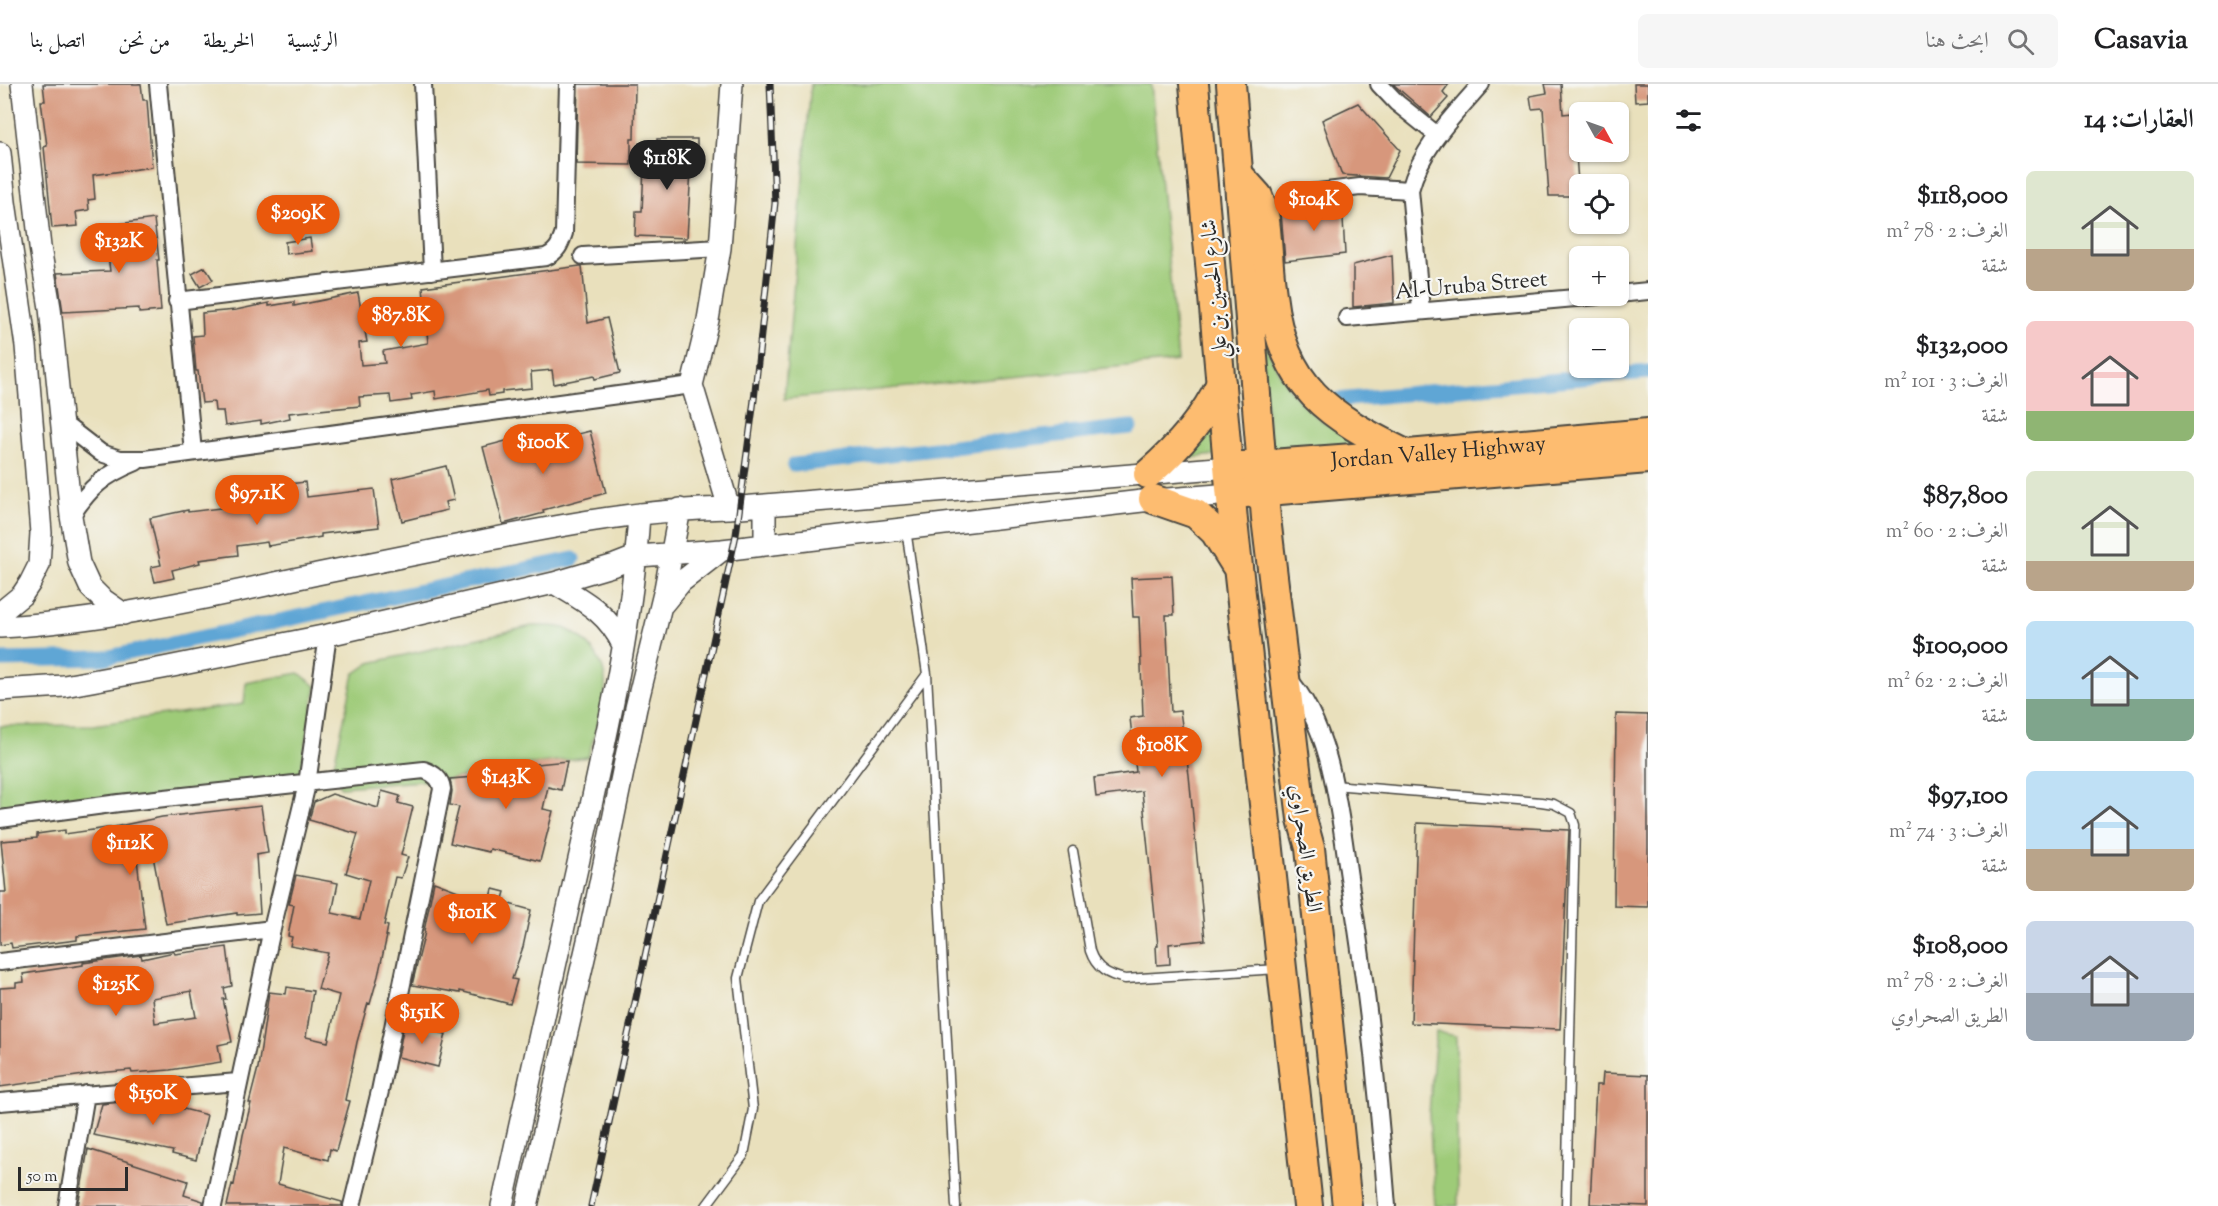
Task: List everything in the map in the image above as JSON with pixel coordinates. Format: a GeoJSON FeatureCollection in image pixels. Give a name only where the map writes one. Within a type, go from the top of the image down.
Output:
{"type":"FeatureCollection","features":[{"type":"Feature","properties":{"kind":"highway","name":"شارع الحسين بن علي"},"geometry":{"type":"LineString","coordinates":[[1194,84],[1230,480]]}},
{"type":"Feature","properties":{"kind":"highway","name":"شارع الحسين بن علي"},"geometry":{"type":"LineString","coordinates":[[1231,84],[1263,478]]}},
{"type":"Feature","properties":{"kind":"highway"},"geometry":{"type":"LineString","coordinates":[[1239,176],[1258,196],[1264,212],[1275,319],[1288,358],[1300,379],[1315,397],[1339,417],[1362,432],[1408,454]]}},
{"type":"Feature","properties":{"kind":"highway"},"geometry":{"type":"LineString","coordinates":[[1221,382],[1212,403],[1150,487],[1196,514],[1215,532],[1239,570]]}},
{"type":"Feature","properties":{"kind":"highway","name":"Jordan Valley Highway"},"geometry":{"type":"LineString","coordinates":[[1230,480],[1263,478],[1408,454],[1648,433]]}},
{"type":"Feature","properties":{"kind":"highway","name":"Jordan Valley Highway"},"geometry":{"type":"LineString","coordinates":[[1263,478],[1321,486],[1648,459]]}},
{"type":"Feature","properties":{"kind":"highway","name":"الطريق الصحراوي"},"geometry":{"type":"LineString","coordinates":[[1263,478],[1302,819],[1310,848],[1347,1206]]}},
{"type":"Feature","properties":{"kind":"highway","name":"الطريق الصحراوي"},"geometry":{"type":"LineString","coordinates":[[1230,480],[1308,1206]]}},
{"type":"Feature","properties":{"kind":"highway"},"geometry":{"type":"LineString","coordinates":[[1269,535],[1278,514],[1287,504],[1321,486]]}},
{"type":"Feature","properties":{"kind":"street"},"geometry":{"type":"LineString","coordinates":[[22,84],[40,247],[54,345],[71,516],[79,563],[90,587],[124,614]]}},
{"type":"Feature","properties":{"kind":"street"},"geometry":{"type":"LineString","coordinates":[[158,84],[193,452]]}},
{"type":"Feature","properties":{"kind":"street"},"geometry":{"type":"LineString","coordinates":[[423,84],[432,271]]}},
{"type":"Feature","properties":{"kind":"street"},"geometry":{"type":"LineString","coordinates":[[177,301],[546,257],[553,254],[560,245],[564,233],[568,84]]}},
{"type":"Feature","properties":{"kind":"street"},"geometry":{"type":"LineString","coordinates":[[729,508],[692,385],[708,320],[720,248],[732,84]]}},
{"type":"Feature","properties":{"kind":"street"},"geometry":{"type":"LineString","coordinates":[[1379,84],[1404,110],[1437,135]]}},
{"type":"Feature","properties":{"kind":"street"},"geometry":{"type":"LineString","coordinates":[[1421,310],[1410,190],[1413,176],[1437,135],[1481,84]]}},
{"type":"Feature","properties":{"kind":"street"},"geometry":{"type":"LineString","coordinates":[[0,153],[26,346],[39,494],[41,552],[39,565],[22,595],[0,613]]}},
{"type":"Feature","properties":{"kind":"street"},"geometry":{"type":"LineString","coordinates":[[1302,194],[1360,187],[1410,190]]}},
{"type":"Feature","properties":{"kind":"street"},"geometry":{"type":"LineString","coordinates":[[583,256],[720,248]]}},
{"type":"Feature","properties":{"kind":"street"},"geometry":{"type":"LineString","coordinates":[[1629,293],[1648,291]]}},
{"type":"Feature","properties":{"kind":"street","name":"Al-Uruba Street"},"geometry":{"type":"LineString","coordinates":[[1347,318],[1569,298]]}},
{"type":"Feature","properties":{"kind":"street"},"geometry":{"type":"LineString","coordinates":[[26,346],[54,345]]}},
{"type":"Feature","properties":{"kind":"street"},"geometry":{"type":"LineString","coordinates":[[61,422],[101,453],[120,459],[145,459],[692,385]]}},
{"type":"Feature","properties":{"kind":"street"},"geometry":{"type":"LineString","coordinates":[[71,516],[86,494],[99,481],[117,470],[145,459]]}},
{"type":"Feature","properties":{"kind":"street"},"geometry":{"type":"LineString","coordinates":[[0,627],[56,624],[124,614],[517,534],[680,508],[729,508],[1150,487],[1230,480]]}},
{"type":"Feature","properties":{"kind":"street"},"geometry":{"type":"LineString","coordinates":[[0,690],[64,686],[328,635],[554,583],[615,566],[638,556],[722,550],[906,529],[1150,487]]}},
{"type":"Feature","properties":{"kind":"street"},"geometry":{"type":"LineString","coordinates":[[765,505],[765,545]]}},
{"type":"Feature","properties":{"kind":"street"},"geometry":{"type":"LineString","coordinates":[[527,1206],[590,932],[636,708],[665,589],[680,508]]}},
{"type":"Feature","properties":{"kind":"street"},"geometry":{"type":"LineString","coordinates":[[502,1206],[597,778],[638,556],[639,514]]}},
{"type":"Feature","properties":{"kind":"street"},"geometry":{"type":"LineString","coordinates":[[659,609],[681,582],[722,550]]}},
{"type":"Feature","properties":{"kind":"street"},"geometry":{"type":"LineString","coordinates":[[554,583],[606,618],[615,627],[623,645]]}},
{"type":"Feature","properties":{"kind":"street"},"geometry":{"type":"LineString","coordinates":[[213,1206],[272,929],[307,784],[328,635]]}},
{"type":"Feature","properties":{"kind":"street"},"geometry":{"type":"LineString","coordinates":[[1284,673],[1300,690],[1317,727],[1333,785],[1368,1002],[1387,1206]]}},
{"type":"Feature","properties":{"kind":"street"},"geometry":{"type":"LineString","coordinates":[[0,819],[119,803],[424,771],[432,773],[442,784],[380,1091],[352,1206]]}},
{"type":"Feature","properties":{"kind":"street"},"geometry":{"type":"LineString","coordinates":[[0,962],[272,929]]}},
{"type":"Feature","properties":{"kind":"street"},"geometry":{"type":"LineString","coordinates":[[0,1102],[238,1082]]}},
{"type":"Feature","properties":{"kind":"street"},"geometry":{"type":"LineString","coordinates":[[67,1206],[86,1094]]}},
{"type":"Feature","properties":{"kind":"lane"},"geometry":{"type":"LineString","coordinates":[[906,529],[927,674],[956,1206]]}},
{"type":"Feature","properties":{"kind":"lane"},"geometry":{"type":"LineString","coordinates":[[706,1206],[744,1155],[753,1109],[738,978],[758,901],[927,674]]}},
{"type":"Feature","properties":{"kind":"lane"},"geometry":{"type":"LineString","coordinates":[[1333,785],[1541,802],[1554,804],[1571,813],[1575,825],[1566,1206]]}},
{"type":"Feature","properties":{"kind":"lane"},"geometry":{"type":"LineString","coordinates":[[1073,851],[1090,951],[1093,961],[1103,971],[1125,979],[1282,969]]}},
{"type":"Feature","properties":{"kind":"green space"},"geometry":{"type":"Polygon","coordinates":[[[811,84],[1151,84],[1178,361],[784,399],[811,84]]]}},
{"type":"Feature","properties":{"kind":"green space"},"geometry":{"type":"Polygon","coordinates":[[[1260,333],[1278,371],[1298,400],[1324,422],[1361,444],[1270,449],[1260,333]]]}},
{"type":"Feature","properties":{"kind":"green space"},"geometry":{"type":"Polygon","coordinates":[[[1218,410],[1223,454],[1180,459],[1218,410]]]}},
{"type":"Feature","properties":{"kind":"green space"},"geometry":{"type":"Polygon","coordinates":[[[532,626],[557,626],[573,632],[588,645],[600,661],[605,680],[604,698],[588,757],[516,766],[450,779],[341,787],[332,773],[354,674],[370,663],[532,626]]]}},
{"type":"Feature","properties":{"kind":"green space"},"geometry":{"type":"Polygon","coordinates":[[[299,673],[316,686],[300,777],[0,818],[0,726],[93,725],[244,704],[246,683],[299,673]]]}},
{"type":"Feature","properties":{"kind":"green space"},"geometry":{"type":"Polygon","coordinates":[[[1436,1032],[1456,1036],[1458,1206],[1435,1206],[1429,1114],[1436,1032]]]}},
{"type":"Feature","properties":{"kind":"building"},"geometry":{"type":"Polygon","coordinates":[[[43,84],[141,84],[143,100],[147,100],[152,167],[93,175],[95,199],[88,200],[89,210],[76,212],[78,226],[52,228],[44,147],[47,146],[41,101],[45,101],[43,84]]]}},
{"type":"Feature","properties":{"kind":"building"},"geometry":{"type":"Polygon","coordinates":[[[578,84],[635,84],[631,165],[576,164],[578,84]]]}},
{"type":"Feature","properties":{"kind":"building"},"geometry":{"type":"Polygon","coordinates":[[[1393,84],[1449,84],[1443,92],[1448,98],[1431,117],[1393,84]]]}},
{"type":"Feature","properties":{"kind":"building"},"geometry":{"type":"Polygon","coordinates":[[[1545,84],[1561,84],[1563,114],[1569,113],[1569,162],[1577,162],[1577,174],[1569,174],[1569,196],[1549,196],[1543,108],[1532,109],[1530,96],[1547,93],[1545,84]]]}},
{"type":"Feature","properties":{"kind":"building"},"geometry":{"type":"Polygon","coordinates":[[[1634,84],[1648,84],[1648,101],[1635,102],[1634,84]]]}},
{"type":"Feature","properties":{"kind":"building"},"geometry":{"type":"Polygon","coordinates":[[[1358,103],[1400,150],[1386,178],[1342,175],[1322,120],[1358,103]]]}},
{"type":"Feature","properties":{"kind":"building"},"geometry":{"type":"Polygon","coordinates":[[[657,139],[697,139],[697,152],[692,152],[687,238],[635,236],[636,211],[642,211],[644,167],[656,167],[657,139]]]}},
{"type":"Feature","properties":{"kind":"building"},"geometry":{"type":"Polygon","coordinates":[[[1342,201],[1345,254],[1285,261],[1281,212],[1342,201]]]}},
{"type":"Feature","properties":{"kind":"building"},"geometry":{"type":"Polygon","coordinates":[[[154,219],[159,260],[157,260],[161,311],[139,313],[139,308],[63,312],[57,273],[110,271],[104,226],[154,219]]]}},
{"type":"Feature","properties":{"kind":"building"},"geometry":{"type":"Polygon","coordinates":[[[310,238],[312,251],[286,254],[285,242],[310,238]]]}},
{"type":"Feature","properties":{"kind":"building"},"geometry":{"type":"Polygon","coordinates":[[[1392,255],[1394,303],[1353,307],[1353,265],[1392,255]]]}},
{"type":"Feature","properties":{"kind":"building"},"geometry":{"type":"Polygon","coordinates":[[[582,266],[588,323],[607,318],[620,373],[595,379],[594,376],[554,384],[552,370],[531,372],[532,388],[502,391],[502,394],[489,396],[488,390],[436,399],[435,391],[411,395],[412,400],[391,403],[390,395],[359,397],[360,406],[289,413],[290,418],[261,424],[261,421],[225,426],[223,411],[215,411],[214,402],[202,403],[193,336],[203,335],[202,313],[236,310],[269,303],[269,306],[294,302],[294,306],[358,293],[367,342],[359,343],[361,365],[385,363],[383,351],[428,343],[423,287],[582,266]]]}},
{"type":"Feature","properties":{"kind":"building"},"geometry":{"type":"Polygon","coordinates":[[[205,267],[213,280],[200,287],[192,274],[205,267]]]}},
{"type":"Feature","properties":{"kind":"building"},"geometry":{"type":"Polygon","coordinates":[[[590,431],[606,493],[543,510],[544,513],[503,524],[483,447],[525,436],[527,447],[590,431]]]}},
{"type":"Feature","properties":{"kind":"building"},"geometry":{"type":"Polygon","coordinates":[[[446,466],[454,500],[445,502],[447,510],[402,521],[392,479],[446,466]]]}},
{"type":"Feature","properties":{"kind":"building"},"geometry":{"type":"Polygon","coordinates":[[[305,482],[307,497],[374,489],[379,527],[321,534],[321,537],[268,546],[267,542],[237,546],[238,555],[199,560],[200,563],[172,570],[174,578],[155,582],[151,567],[161,565],[150,518],[188,510],[188,512],[261,503],[261,501],[291,496],[289,484],[305,482]]]}},
{"type":"Feature","properties":{"kind":"building"},"geometry":{"type":"Polygon","coordinates":[[[1172,576],[1174,615],[1166,615],[1171,712],[1180,711],[1189,775],[1205,940],[1169,944],[1170,964],[1157,965],[1156,946],[1158,946],[1142,791],[1096,797],[1094,778],[1136,772],[1130,718],[1143,716],[1139,617],[1133,617],[1131,578],[1172,576]]]}},
{"type":"Feature","properties":{"kind":"building"},"geometry":{"type":"Polygon","coordinates":[[[1616,714],[1648,715],[1648,907],[1614,906],[1616,714]]]}},
{"type":"Feature","properties":{"kind":"building"},"geometry":{"type":"Polygon","coordinates":[[[567,761],[561,790],[548,787],[543,809],[553,811],[540,861],[490,849],[489,852],[450,843],[459,807],[450,805],[452,791],[450,779],[514,774],[516,766],[567,761]]]}},
{"type":"Feature","properties":{"kind":"building"},"geometry":{"type":"Polygon","coordinates":[[[382,791],[400,796],[398,803],[413,807],[401,855],[408,857],[401,878],[395,877],[384,925],[388,926],[387,936],[378,976],[357,1042],[345,1100],[350,1101],[336,1151],[330,1149],[328,1160],[284,1148],[278,1184],[342,1202],[342,1206],[227,1206],[232,1184],[234,1185],[258,1068],[269,992],[286,994],[287,987],[313,991],[306,1037],[328,1042],[339,995],[318,989],[328,953],[290,946],[292,937],[288,936],[294,905],[289,904],[296,875],[338,883],[332,913],[360,919],[369,880],[346,873],[358,834],[309,820],[314,802],[332,794],[378,808],[382,791]]]}},
{"type":"Feature","properties":{"kind":"building"},"geometry":{"type":"Polygon","coordinates":[[[261,806],[268,853],[256,855],[260,913],[237,915],[237,913],[166,924],[153,856],[137,859],[145,929],[77,936],[77,940],[12,948],[11,943],[0,945],[0,892],[6,892],[1,841],[37,838],[37,834],[65,830],[65,834],[162,817],[261,806]]]}},
{"type":"Feature","properties":{"kind":"building"},"geometry":{"type":"Polygon","coordinates":[[[1417,823],[1569,830],[1560,1029],[1411,1023],[1417,823]]]}},
{"type":"Feature","properties":{"kind":"building"},"geometry":{"type":"Polygon","coordinates":[[[434,882],[490,903],[493,889],[505,892],[502,902],[531,910],[523,947],[512,979],[517,980],[510,1004],[460,991],[460,993],[412,985],[434,882]]]}},
{"type":"Feature","properties":{"kind":"building"},"geometry":{"type":"Polygon","coordinates":[[[227,947],[232,986],[224,988],[226,999],[223,999],[232,1042],[218,1045],[221,1062],[170,1070],[98,1073],[0,1087],[0,988],[16,987],[16,983],[24,982],[23,974],[141,955],[142,959],[174,952],[175,954],[227,947]],[[191,991],[152,998],[155,1023],[196,1017],[191,991]]]}},
{"type":"Feature","properties":{"kind":"building"},"geometry":{"type":"Polygon","coordinates":[[[404,1024],[446,1034],[438,1067],[398,1057],[404,1024]]]}},
{"type":"Feature","properties":{"kind":"building"},"geometry":{"type":"Polygon","coordinates":[[[1603,1073],[1648,1075],[1648,1206],[1590,1204],[1596,1085],[1602,1085],[1603,1073]]]}},
{"type":"Feature","properties":{"kind":"building"},"geometry":{"type":"Polygon","coordinates":[[[150,1100],[173,1102],[172,1106],[207,1115],[196,1160],[172,1154],[173,1151],[93,1135],[102,1104],[121,1102],[147,1110],[150,1100]]]}},
{"type":"Feature","properties":{"kind":"building"},"geometry":{"type":"Polygon","coordinates":[[[88,1149],[188,1181],[184,1195],[203,1201],[203,1206],[78,1206],[88,1149]]]}},
{"type":"Feature","properties":{"kind":"waterway"},"geometry":{"type":"LineString","coordinates":[[1337,400],[1648,372]]}},
{"type":"Feature","properties":{"kind":"waterway"},"geometry":{"type":"LineString","coordinates":[[794,465],[1130,427]]}},
{"type":"Feature","properties":{"kind":"waterway"},"geometry":{"type":"LineString","coordinates":[[0,660],[104,658],[573,559]]}},
{"type":"Feature","properties":{"kind":"railway"},"geometry":{"type":"LineString","coordinates":[[591,1206],[736,535],[754,400],[775,203],[770,84]]}}]}
